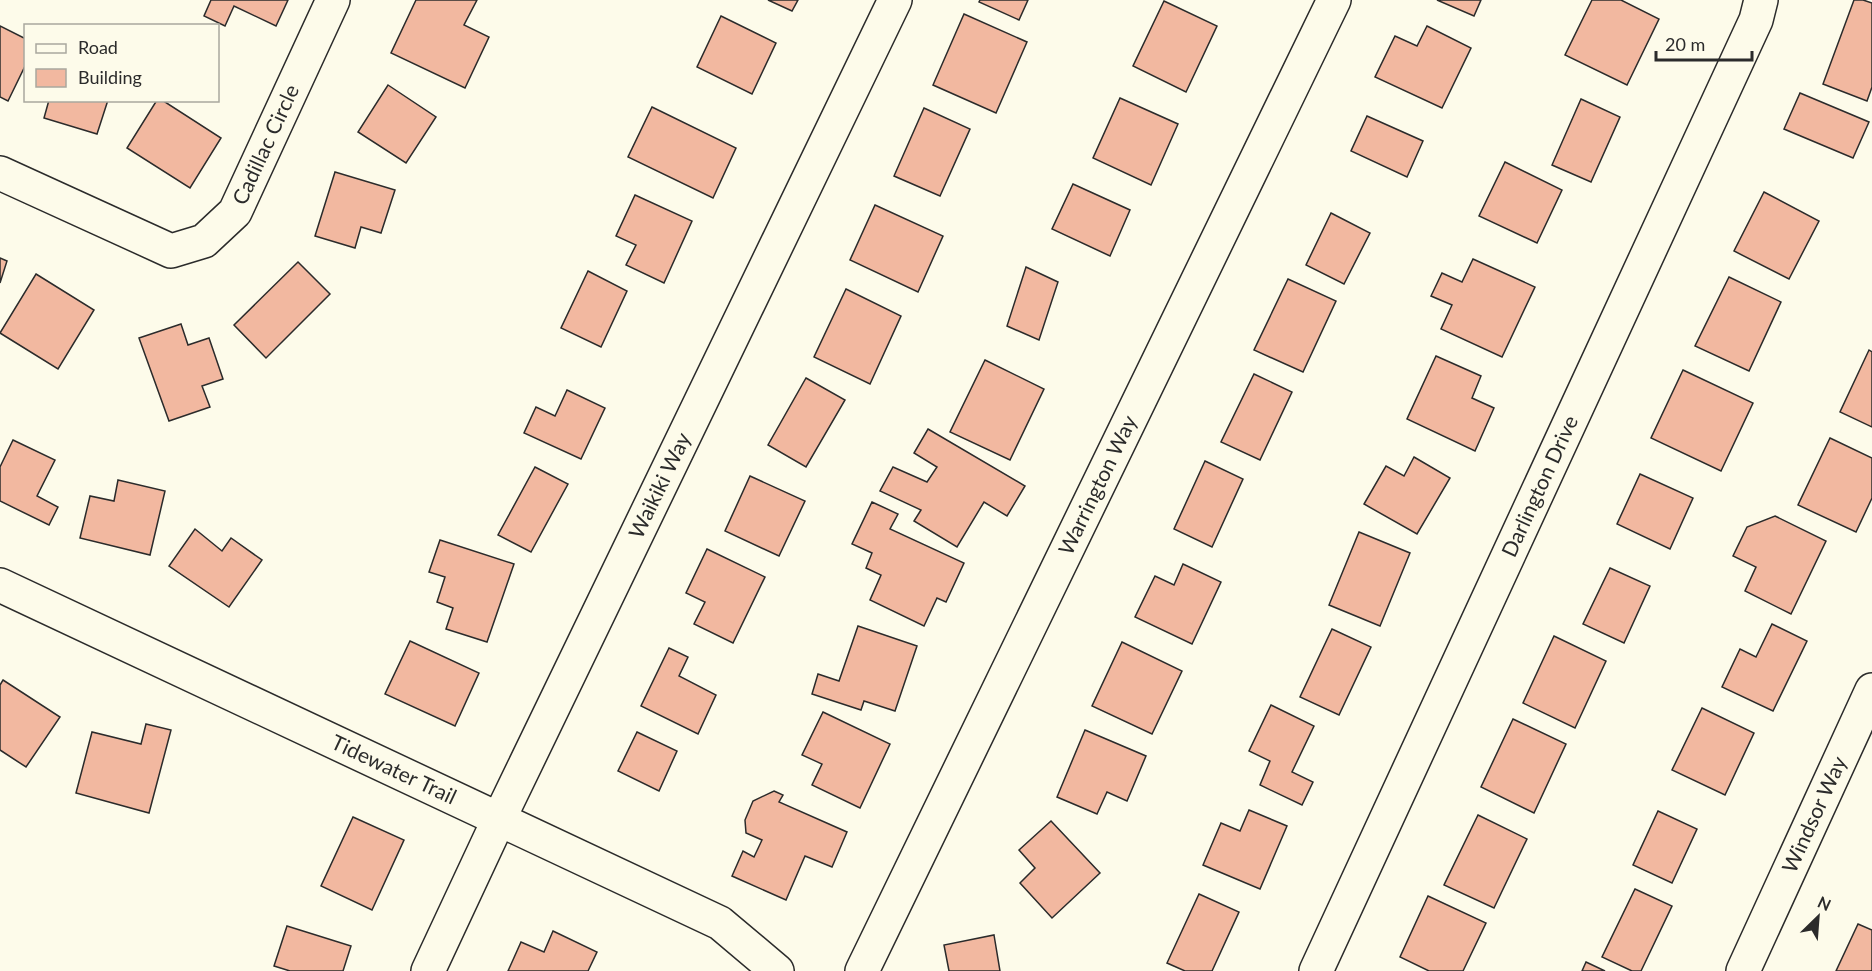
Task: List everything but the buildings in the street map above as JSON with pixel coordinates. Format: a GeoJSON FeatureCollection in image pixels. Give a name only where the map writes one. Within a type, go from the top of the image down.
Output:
{"type":"FeatureCollection","features":[{"type":"Feature","properties":{"kind":"street","name":"Cadillac Circle"},"geometry":{"type":"LineString","coordinates":[[0,173],[171,251],[204,241],[235,212],[333,0]]}},
{"type":"Feature","properties":{"kind":"street","name":"Waikiki Way"},"geometry":{"type":"LineString","coordinates":[[428,971],[499,819],[895,0]]}},
{"type":"Feature","properties":{"kind":"street","name":"Warrington Way"},"geometry":{"type":"LineString","coordinates":[[862,971],[1334,0]]}},
{"type":"Feature","properties":{"kind":"street","name":"Darlington Drive"},"geometry":{"type":"LineString","coordinates":[[1316,971],[1751,30],[1761,0]]}},
{"type":"Feature","properties":{"kind":"street","name":"Tidewater Trail"},"geometry":{"type":"LineString","coordinates":[[0,585],[720,923],[777,971]]}},
{"type":"Feature","properties":{"kind":"street","name":"Windsor Way"},"geometry":{"type":"LineString","coordinates":[[1743,971],[1872,690]]}}]}
